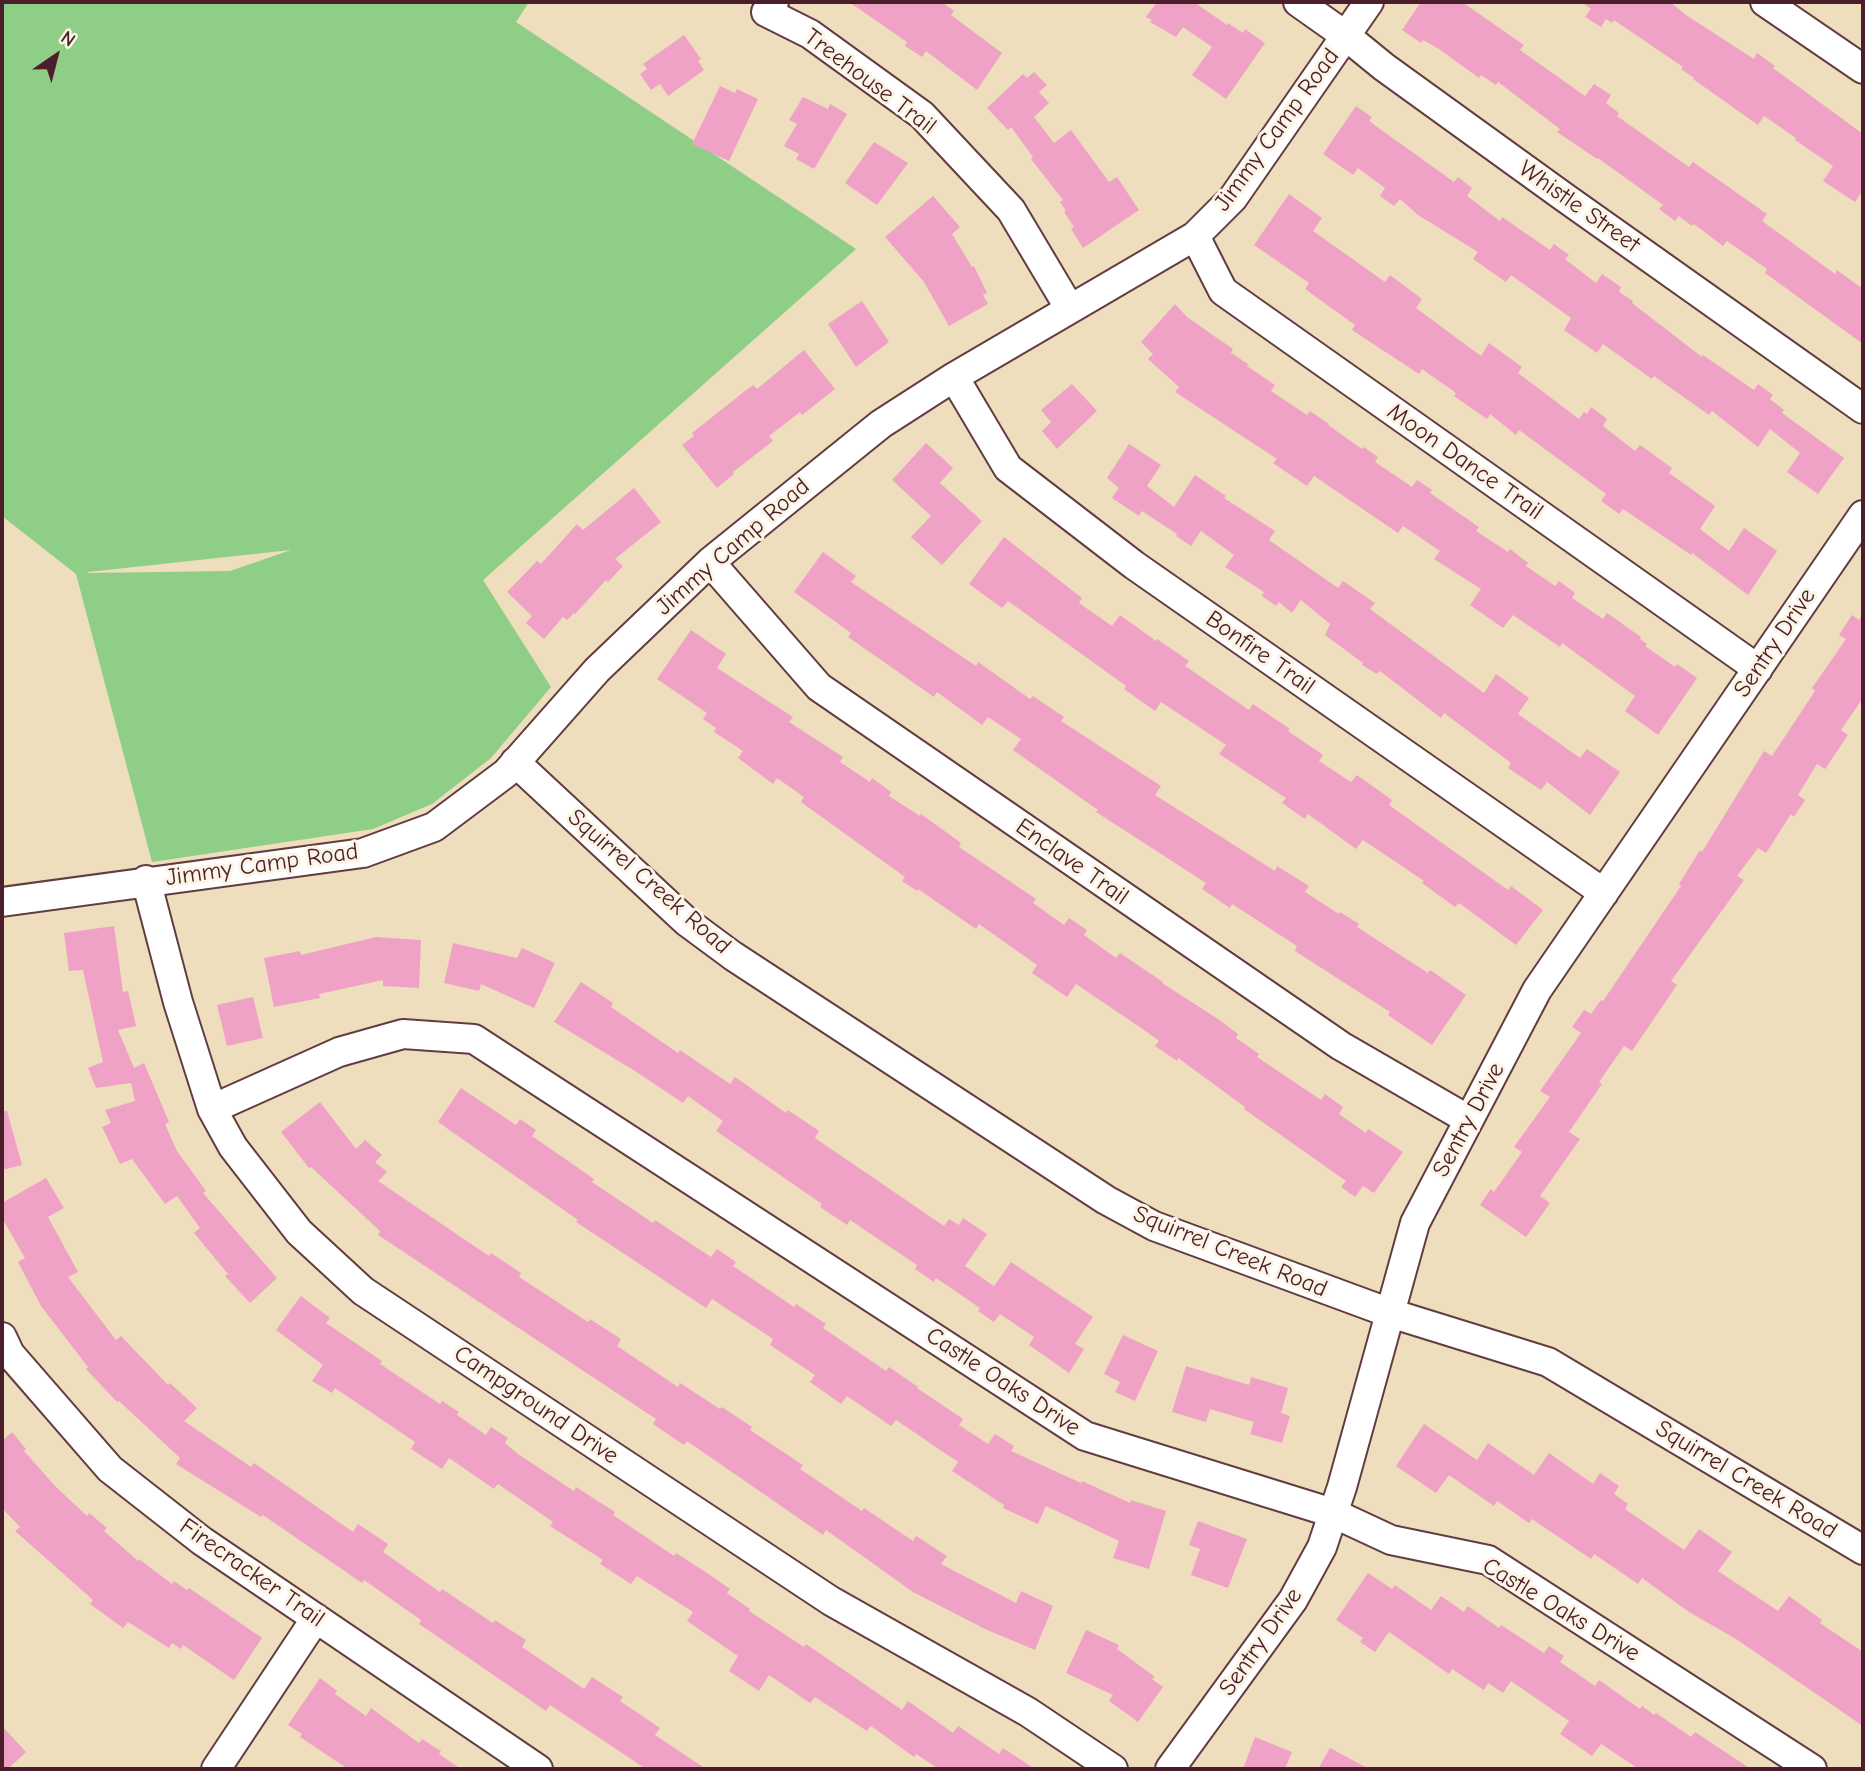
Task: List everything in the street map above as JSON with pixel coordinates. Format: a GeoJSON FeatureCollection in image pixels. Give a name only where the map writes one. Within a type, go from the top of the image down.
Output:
{"type":"FeatureCollection","features":[{"type":"Feature","properties":{"kind":"street","name":"Treehouse Trail"},"geometry":{"type":"LineString","coordinates":[[774,2],[766,12],[810,34],[922,116],[1011,210],[1070,309]]}},
{"type":"Feature","properties":{"kind":"street","name":"Whistle Street"},"geometry":{"type":"LineString","coordinates":[[1298,2],[1406,84],[1863,409]]}},
{"type":"Feature","properties":{"kind":"street","name":"Jimmy Camp Road"},"geometry":{"type":"LineString","coordinates":[[2,902],[146,880],[363,853],[434,827],[506,773],[597,670],[710,562],[881,424],[954,377],[1195,236],[1233,198],[1369,2]]}},
{"type":"Feature","properties":{"kind":"street"},"geometry":{"type":"LineString","coordinates":[[1765,2],[1863,69]]}},
{"type":"Feature","properties":{"kind":"street","name":"Moon Dance Trail"},"geometry":{"type":"LineString","coordinates":[[1195,236],[1223,291],[1758,668]]}},
{"type":"Feature","properties":{"kind":"street","name":"Bonfire Trail"},"geometry":{"type":"LineString","coordinates":[[954,377],[1008,468],[1134,565],[1604,893]]}},
{"type":"Feature","properties":{"kind":"street","name":"Sentry Drive"},"geometry":{"type":"LineString","coordinates":[[1170,1769],[1293,1600],[1322,1547],[1415,1223],[1537,990],[1863,515]]}},
{"type":"Feature","properties":{"kind":"street","name":"Enclave Trail"},"geometry":{"type":"LineString","coordinates":[[710,562],[819,687],[1341,1046],[1469,1120]]}},
{"type":"Feature","properties":{"kind":"street","name":"Squirrel Creek Road"},"geometry":{"type":"LineString","coordinates":[[515,762],[696,929],[733,956],[1106,1200],[1154,1226],[1390,1313],[1548,1362],[1863,1550]]}},
{"type":"Feature","properties":{"kind":"street","name":"Campground Drive"},"geometry":{"type":"LineString","coordinates":[[146,880],[178,1002],[212,1110],[233,1147],[299,1232],[363,1291],[831,1601],[1028,1712],[1113,1769]]}},
{"type":"Feature","properties":{"kind":"street","name":"Castle Oaks Drive"},"geometry":{"type":"LineString","coordinates":[[212,1110],[339,1052],[403,1034],[474,1039],[1085,1436],[1333,1513],[1391,1540],[1488,1560],[1812,1769]]}},
{"type":"Feature","properties":{"kind":"street","name":"Firecracker Trail"},"geometry":{"type":"LineString","coordinates":[[2,1337],[10,1354],[110,1469],[202,1541],[538,1769]]}},
{"type":"Feature","properties":{"kind":"street"},"geometry":{"type":"LineString","coordinates":[[216,1769],[316,1618]]}},
{"type":"Feature","properties":{"kind":"green space"},"geometry":{"type":"Polygon","coordinates":[[[2,2],[529,2],[516,22],[856,249],[483,580],[551,687],[491,758],[432,804],[373,829],[152,862],[76,574],[2,516],[2,2]],[[291,550],[87,573],[230,571],[291,550]]]}},
{"type":"Feature","properties":{"kind":"building"},"geometry":{"type":"Polygon","coordinates":[[[849,2],[942,2],[954,11],[951,15],[1002,53],[977,90],[926,51],[922,57],[905,46],[907,42],[849,2]]]}},
{"type":"Feature","properties":{"kind":"building"},"geometry":{"type":"Polygon","coordinates":[[[1157,2],[1194,2],[1227,25],[1228,23],[1243,33],[1245,29],[1265,43],[1226,99],[1192,75],[1212,47],[1183,27],[1176,37],[1150,22],[1152,20],[1146,17],[1157,2]]]}},
{"type":"Feature","properties":{"kind":"building"},"geometry":{"type":"Polygon","coordinates":[[[1421,2],[1462,2],[1524,45],[1520,50],[1585,96],[1594,84],[1611,95],[1606,103],[1619,113],[1617,116],[1689,167],[1693,162],[1767,214],[1762,221],[1835,274],[1837,270],[1863,289],[1863,344],[1765,273],[1767,269],[1727,241],[1723,246],[1679,216],[1675,221],[1659,209],[1663,205],[1557,132],[1560,129],[1498,82],[1496,85],[1481,75],[1479,78],[1439,49],[1423,40],[1421,43],[1402,30],[1421,2]]]}},
{"type":"Feature","properties":{"kind":"building"},"geometry":{"type":"Polygon","coordinates":[[[1581,2],[1670,2],[1754,59],[1757,53],[1775,66],[1773,68],[1863,134],[1863,190],[1855,202],[1823,181],[1833,166],[1795,140],[1796,138],[1764,116],[1758,125],[1693,79],[1681,69],[1683,67],[1614,20],[1612,23],[1606,19],[1601,27],[1585,17],[1591,9],[1581,2]]]}},
{"type":"Feature","properties":{"kind":"building"},"geometry":{"type":"Polygon","coordinates":[[[684,35],[701,59],[698,61],[704,70],[668,96],[660,84],[651,90],[640,74],[647,69],[643,64],[684,35]]]}},
{"type":"Feature","properties":{"kind":"building"},"geometry":{"type":"Polygon","coordinates":[[[1034,72],[1047,85],[1039,92],[1049,103],[1034,117],[1054,143],[1071,130],[1109,182],[1117,177],[1139,210],[1083,248],[1071,229],[1074,227],[1060,202],[1063,200],[1031,159],[1033,157],[1011,127],[1008,130],[987,108],[1023,74],[1027,78],[1034,72]]]}},
{"type":"Feature","properties":{"kind":"building"},"geometry":{"type":"Polygon","coordinates":[[[720,86],[735,93],[737,89],[758,99],[729,161],[692,144],[720,86]]]}},
{"type":"Feature","properties":{"kind":"building"},"geometry":{"type":"Polygon","coordinates":[[[803,97],[828,109],[830,104],[847,114],[814,169],[796,159],[799,154],[784,146],[797,124],[789,120],[803,97]]]}},
{"type":"Feature","properties":{"kind":"building"},"geometry":{"type":"Polygon","coordinates":[[[1356,106],[1372,117],[1369,121],[1454,182],[1458,177],[1472,188],[1467,196],[1500,221],[1502,217],[1550,250],[1554,244],[1569,255],[1565,259],[1596,283],[1602,274],[1621,287],[1619,292],[1633,301],[1632,303],[1702,357],[1703,355],[1754,390],[1758,384],[1773,395],[1770,399],[1784,410],[1782,413],[1844,458],[1818,494],[1787,472],[1800,453],[1770,429],[1758,447],[1712,411],[1709,415],[1603,344],[1597,353],[1564,330],[1571,318],[1511,275],[1506,282],[1473,259],[1478,252],[1418,215],[1400,199],[1394,206],[1380,196],[1385,188],[1358,168],[1353,175],[1323,154],[1356,106]]]}},
{"type":"Feature","properties":{"kind":"building"},"geometry":{"type":"Polygon","coordinates":[[[874,142],[908,163],[877,205],[845,183],[874,142]]]}},
{"type":"Feature","properties":{"kind":"building"},"geometry":{"type":"Polygon","coordinates":[[[1289,194],[1322,218],[1313,231],[1385,282],[1390,275],[1422,299],[1416,308],[1481,356],[1489,343],[1522,367],[1518,373],[1579,419],[1584,412],[1587,414],[1591,407],[1607,419],[1603,426],[1635,451],[1640,445],[1672,468],[1669,473],[1715,506],[1700,529],[1729,551],[1744,528],[1777,551],[1748,595],[1692,553],[1691,555],[1623,509],[1619,514],[1601,501],[1606,494],[1519,430],[1516,435],[1490,414],[1487,419],[1422,369],[1419,374],[1352,330],[1355,325],[1305,289],[1309,283],[1254,245],[1289,194]]]}},
{"type":"Feature","properties":{"kind":"building"},"geometry":{"type":"Polygon","coordinates":[[[933,196],[960,227],[952,234],[972,267],[974,266],[987,293],[983,295],[988,304],[949,326],[924,282],[885,237],[933,196]]]}},
{"type":"Feature","properties":{"kind":"building"},"geometry":{"type":"Polygon","coordinates":[[[862,301],[889,342],[856,367],[828,324],[862,301]]]}},
{"type":"Feature","properties":{"kind":"building"},"geometry":{"type":"Polygon","coordinates":[[[1175,304],[1187,317],[1233,349],[1231,353],[1248,364],[1247,366],[1275,385],[1271,391],[1307,415],[1310,411],[1362,449],[1364,447],[1378,457],[1375,462],[1412,487],[1417,480],[1432,490],[1430,493],[1479,527],[1476,531],[1508,552],[1510,549],[1528,563],[1526,566],[1555,586],[1559,581],[1575,593],[1572,598],[1603,619],[1607,613],[1641,637],[1647,644],[1645,646],[1675,667],[1677,664],[1697,678],[1658,735],[1625,711],[1635,696],[1562,643],[1560,647],[1513,615],[1503,628],[1470,605],[1481,589],[1434,559],[1440,551],[1403,526],[1398,533],[1314,476],[1307,486],[1273,463],[1277,459],[1175,392],[1179,387],[1148,359],[1153,354],[1141,342],[1175,304]]]}},
{"type":"Feature","properties":{"kind":"building"},"geometry":{"type":"Polygon","coordinates":[[[804,350],[835,389],[769,436],[773,441],[717,488],[682,445],[694,436],[692,433],[745,391],[753,385],[757,389],[804,350]]]}},
{"type":"Feature","properties":{"kind":"building"},"geometry":{"type":"Polygon","coordinates":[[[1072,384],[1097,411],[1057,449],[1042,431],[1051,422],[1041,410],[1072,384]]]}},
{"type":"Feature","properties":{"kind":"building"},"geometry":{"type":"Polygon","coordinates":[[[926,443],[953,468],[940,483],[982,521],[942,565],[911,537],[931,516],[892,480],[926,443]]]}},
{"type":"Feature","properties":{"kind":"building"},"geometry":{"type":"Polygon","coordinates":[[[1129,444],[1161,465],[1147,486],[1174,507],[1195,475],[1226,496],[1224,498],[1275,531],[1269,540],[1338,588],[1343,581],[1375,603],[1370,609],[1484,693],[1496,674],[1529,698],[1518,714],[1580,758],[1587,749],[1620,772],[1590,815],[1547,782],[1541,790],[1508,768],[1511,763],[1444,713],[1441,718],[1380,671],[1377,674],[1362,665],[1363,663],[1325,635],[1330,624],[1301,600],[1292,613],[1279,602],[1276,606],[1262,596],[1264,592],[1225,567],[1234,555],[1201,531],[1191,546],[1142,511],[1139,516],[1112,498],[1119,488],[1107,478],[1129,444]]]}},
{"type":"Feature","properties":{"kind":"building"},"geometry":{"type":"Polygon","coordinates":[[[634,488],[661,522],[615,559],[623,566],[608,582],[606,580],[575,614],[567,620],[563,617],[544,639],[526,623],[532,616],[507,592],[537,561],[541,564],[577,524],[583,530],[634,488]]]}},
{"type":"Feature","properties":{"kind":"building"},"geometry":{"type":"Polygon","coordinates":[[[1004,537],[1082,598],[1079,603],[1112,626],[1120,615],[1156,641],[1157,639],[1189,661],[1185,666],[1249,710],[1253,704],[1290,729],[1288,731],[1323,755],[1319,761],[1351,782],[1357,775],[1392,800],[1389,805],[1508,890],[1511,886],[1543,910],[1516,945],[1459,903],[1455,907],[1422,883],[1424,881],[1363,840],[1356,849],[1308,814],[1305,819],[1282,803],[1286,798],[1219,754],[1226,745],[1161,702],[1155,711],[1124,689],[1126,686],[1008,601],[1002,608],[969,584],[1004,537]]]}},
{"type":"Feature","properties":{"kind":"building"},"geometry":{"type":"Polygon","coordinates":[[[823,552],[856,576],[851,582],[976,666],[978,662],[1030,699],[1033,696],[1064,717],[1061,721],[1161,786],[1155,795],[1275,871],[1277,866],[1309,886],[1305,892],[1359,924],[1357,927],[1428,973],[1430,970],[1466,995],[1432,1045],[1388,1015],[1390,1012],[1295,951],[1297,946],[1232,904],[1230,908],[1202,889],[1206,883],[1096,812],[1098,810],[1013,750],[1021,739],[988,717],[982,725],[937,692],[934,697],[848,637],[851,633],[794,592],[823,552]]]}},
{"type":"Feature","properties":{"kind":"building"},"geometry":{"type":"Polygon","coordinates":[[[1852,615],[1859,620],[1863,615],[1863,698],[1841,730],[1848,735],[1825,769],[1817,764],[1798,795],[1805,800],[1794,817],[1791,814],[1766,853],[1758,848],[1737,876],[1744,880],[1671,981],[1677,985],[1632,1051],[1624,1046],[1599,1082],[1602,1084],[1569,1132],[1580,1139],[1540,1196],[1550,1203],[1526,1237],[1480,1205],[1491,1189],[1494,1192],[1522,1152],[1514,1147],[1550,1097],[1540,1091],[1581,1033],[1572,1027],[1584,1010],[1591,1014],[1601,1000],[1603,1001],[1681,886],[1679,884],[1700,850],[1702,852],[1764,751],[1772,756],[1815,691],[1812,688],[1846,639],[1839,635],[1852,615]]]}},
{"type":"Feature","properties":{"kind":"building"},"geometry":{"type":"Polygon","coordinates":[[[691,630],[726,654],[717,668],[793,717],[789,722],[843,757],[840,762],[870,782],[872,778],[891,792],[889,796],[920,816],[921,814],[961,843],[959,847],[1036,899],[1033,903],[1064,925],[1069,918],[1087,930],[1084,935],[1116,958],[1120,953],[1221,1021],[1238,1034],[1236,1038],[1259,1054],[1257,1057],[1321,1100],[1325,1094],[1343,1107],[1339,1114],[1366,1133],[1368,1129],[1403,1152],[1374,1193],[1363,1186],[1355,1197],[1341,1187],[1346,1181],[1244,1109],[1245,1107],[1178,1058],[1177,1061],[1155,1046],[1159,1041],[1147,1032],[1076,984],[1067,997],[1032,973],[1037,965],[979,924],[976,929],[902,881],[905,877],[801,802],[804,797],[777,778],[773,784],[738,758],[743,751],[714,732],[716,728],[703,719],[707,713],[657,679],[691,630]]]}},
{"type":"Feature","properties":{"kind":"building"},"geometry":{"type":"Polygon","coordinates":[[[114,926],[123,992],[128,991],[136,1026],[118,1030],[134,1068],[144,1063],[169,1122],[165,1124],[177,1151],[206,1191],[203,1193],[277,1278],[250,1303],[225,1276],[228,1274],[194,1233],[200,1228],[177,1196],[165,1204],[132,1159],[120,1164],[102,1127],[111,1123],[105,1110],[135,1101],[131,1083],[96,1088],[88,1068],[103,1062],[83,970],[69,971],[64,933],[114,926]]]}},
{"type":"Feature","properties":{"kind":"building"},"geometry":{"type":"Polygon","coordinates":[[[376,937],[421,940],[419,988],[383,986],[383,980],[319,994],[320,998],[274,1007],[264,958],[300,951],[301,955],[376,937]]]}},
{"type":"Feature","properties":{"kind":"building"},"geometry":{"type":"Polygon","coordinates":[[[453,943],[517,958],[522,948],[555,963],[534,1008],[481,984],[479,991],[444,983],[453,943]]]}},
{"type":"Feature","properties":{"kind":"building"},"geometry":{"type":"Polygon","coordinates":[[[581,982],[613,1003],[611,1007],[678,1053],[680,1050],[730,1084],[735,1077],[786,1113],[788,1110],[819,1131],[815,1138],[944,1226],[949,1219],[959,1225],[963,1218],[987,1234],[965,1266],[994,1286],[1011,1262],[1093,1317],[1075,1344],[1084,1349],[1069,1373],[1029,1345],[1034,1337],[1000,1314],[994,1322],[978,1311],[980,1308],[936,1278],[934,1282],[915,1269],[917,1265],[850,1220],[847,1225],[820,1207],[822,1204],[716,1131],[723,1121],[688,1096],[683,1103],[554,1022],[581,982]]]}},
{"type":"Feature","properties":{"kind":"building"},"geometry":{"type":"Polygon","coordinates":[[[253,997],[263,1038],[227,1046],[217,1005],[253,997]]]}},
{"type":"Feature","properties":{"kind":"building"},"geometry":{"type":"Polygon","coordinates":[[[461,1088],[516,1125],[520,1119],[536,1130],[532,1136],[594,1179],[592,1182],[653,1223],[655,1220],[711,1257],[717,1249],[736,1262],[733,1266],[794,1307],[796,1304],[826,1324],[823,1328],[886,1371],[889,1367],[963,1419],[959,1425],[988,1444],[995,1434],[1014,1446],[1011,1451],[1081,1483],[1082,1481],[1130,1503],[1131,1500],[1166,1511],[1149,1569],[1113,1558],[1119,1541],[1046,1506],[1038,1524],[1003,1508],[1004,1505],[952,1471],[958,1462],[896,1420],[891,1426],[847,1396],[841,1404],[810,1382],[815,1375],[770,1345],[773,1339],[712,1299],[706,1308],[576,1222],[578,1220],[438,1122],[461,1088]]]}},
{"type":"Feature","properties":{"kind":"building"},"geometry":{"type":"Polygon","coordinates":[[[320,1102],[356,1149],[365,1140],[382,1155],[375,1162],[387,1172],[378,1181],[489,1256],[491,1253],[521,1273],[519,1277],[588,1322],[590,1319],[621,1339],[617,1346],[678,1387],[680,1383],[752,1427],[750,1430],[803,1465],[800,1469],[862,1511],[864,1508],[913,1541],[916,1536],[947,1556],[941,1564],[1016,1603],[1021,1591],[1053,1606],[1035,1650],[985,1629],[913,1592],[826,1530],[823,1535],[687,1441],[684,1445],[653,1424],[656,1419],[378,1235],[380,1231],[309,1168],[281,1132],[320,1102]]]}},
{"type":"Feature","properties":{"kind":"building"},"geometry":{"type":"Polygon","coordinates":[[[2,1111],[7,1111],[22,1165],[2,1170],[2,1111]]]}},
{"type":"Feature","properties":{"kind":"building"},"geometry":{"type":"Polygon","coordinates":[[[46,1178],[64,1208],[48,1217],[78,1272],[68,1277],[116,1340],[121,1336],[168,1385],[170,1383],[197,1408],[184,1421],[251,1467],[254,1463],[353,1532],[358,1524],[388,1544],[383,1552],[440,1592],[442,1589],[493,1623],[495,1620],[526,1640],[522,1647],[584,1689],[592,1677],[623,1697],[620,1701],[660,1728],[655,1735],[706,1769],[646,1769],[550,1705],[546,1711],[419,1624],[421,1620],[364,1580],[362,1583],[263,1515],[261,1517],[176,1464],[180,1458],[117,1402],[86,1369],[88,1367],[41,1306],[18,1262],[25,1258],[2,1218],[2,1203],[46,1178]]]}},
{"type":"Feature","properties":{"kind":"building"},"geometry":{"type":"Polygon","coordinates":[[[301,1296],[330,1318],[326,1323],[382,1361],[380,1364],[440,1404],[442,1401],[459,1412],[457,1415],[486,1435],[491,1427],[508,1438],[505,1443],[518,1454],[574,1491],[576,1487],[615,1512],[613,1515],[674,1556],[676,1553],[707,1573],[730,1589],[727,1593],[750,1609],[749,1611],[804,1647],[806,1644],[902,1710],[908,1701],[953,1733],[958,1726],[999,1754],[1003,1748],[1035,1769],[939,1769],[916,1754],[914,1757],[871,1726],[867,1731],[815,1697],[810,1703],[769,1675],[759,1691],[729,1671],[738,1656],[687,1621],[693,1612],[637,1576],[631,1584],[600,1564],[603,1560],[550,1526],[553,1522],[498,1484],[494,1489],[449,1458],[442,1469],[411,1449],[415,1442],[335,1388],[332,1393],[312,1381],[323,1365],[276,1330],[301,1296]]]}},
{"type":"Feature","properties":{"kind":"building"},"geometry":{"type":"Polygon","coordinates":[[[1123,1335],[1158,1351],[1135,1401],[1115,1392],[1120,1382],[1104,1374],[1123,1335]]]}},
{"type":"Feature","properties":{"kind":"building"},"geometry":{"type":"Polygon","coordinates":[[[1186,1366],[1249,1385],[1251,1377],[1288,1388],[1281,1413],[1290,1416],[1282,1443],[1250,1434],[1254,1422],[1210,1409],[1206,1422],[1172,1412],[1186,1366]]]}},
{"type":"Feature","properties":{"kind":"building"},"geometry":{"type":"Polygon","coordinates":[[[1424,1424],[1477,1460],[1488,1443],[1534,1475],[1549,1453],[1593,1484],[1600,1473],[1619,1486],[1614,1494],[1628,1504],[1625,1509],[1684,1550],[1699,1529],[1732,1552],[1718,1571],[1778,1611],[1789,1596],[1822,1620],[1820,1623],[1863,1652],[1863,1726],[1642,1578],[1638,1584],[1594,1554],[1591,1559],[1532,1519],[1529,1523],[1497,1501],[1494,1506],[1449,1475],[1436,1493],[1396,1466],[1424,1424]]]}},
{"type":"Feature","properties":{"kind":"building"},"geometry":{"type":"Polygon","coordinates":[[[12,1432],[26,1449],[24,1451],[55,1486],[87,1516],[89,1513],[107,1528],[104,1531],[138,1561],[139,1559],[172,1584],[174,1581],[187,1590],[189,1588],[262,1638],[234,1680],[183,1645],[181,1649],[172,1643],[169,1648],[128,1622],[123,1628],[90,1604],[93,1600],[15,1531],[20,1527],[2,1508],[2,1441],[12,1432]]]}},
{"type":"Feature","properties":{"kind":"building"},"geometry":{"type":"Polygon","coordinates":[[[1198,1521],[1247,1539],[1228,1588],[1191,1575],[1200,1549],[1189,1545],[1198,1521]]]}},
{"type":"Feature","properties":{"kind":"building"},"geometry":{"type":"Polygon","coordinates":[[[1368,1573],[1392,1589],[1395,1585],[1431,1610],[1441,1596],[1464,1612],[1468,1606],[1499,1628],[1501,1625],[1544,1653],[1549,1646],[1564,1656],[1560,1662],[1595,1686],[1599,1680],[1640,1709],[1642,1706],[1654,1715],[1656,1713],[1691,1737],[1695,1732],[1751,1769],[1639,1769],[1601,1744],[1592,1756],[1560,1734],[1569,1721],[1511,1681],[1503,1693],[1488,1683],[1484,1690],[1452,1669],[1449,1674],[1389,1632],[1375,1652],[1360,1642],[1363,1638],[1336,1620],[1368,1573]]]}},
{"type":"Feature","properties":{"kind":"building"},"geometry":{"type":"Polygon","coordinates":[[[1086,1630],[1119,1645],[1117,1649],[1155,1677],[1152,1679],[1163,1687],[1138,1722],[1109,1701],[1113,1695],[1066,1673],[1086,1630]]]}},
{"type":"Feature","properties":{"kind":"building"},"geometry":{"type":"Polygon","coordinates":[[[320,1678],[337,1691],[335,1694],[366,1716],[371,1708],[419,1743],[422,1739],[441,1751],[439,1754],[461,1769],[348,1769],[300,1737],[302,1734],[288,1725],[320,1678]]]}},
{"type":"Feature","properties":{"kind":"building"},"geometry":{"type":"Polygon","coordinates":[[[2,1726],[26,1752],[8,1769],[2,1769],[2,1726]]]}},
{"type":"Feature","properties":{"kind":"building"},"geometry":{"type":"Polygon","coordinates":[[[1255,1737],[1292,1752],[1285,1769],[1243,1769],[1255,1737]]]}},
{"type":"Feature","properties":{"kind":"building"},"geometry":{"type":"Polygon","coordinates":[[[1330,1748],[1369,1769],[1318,1769],[1330,1748]]]}}]}
